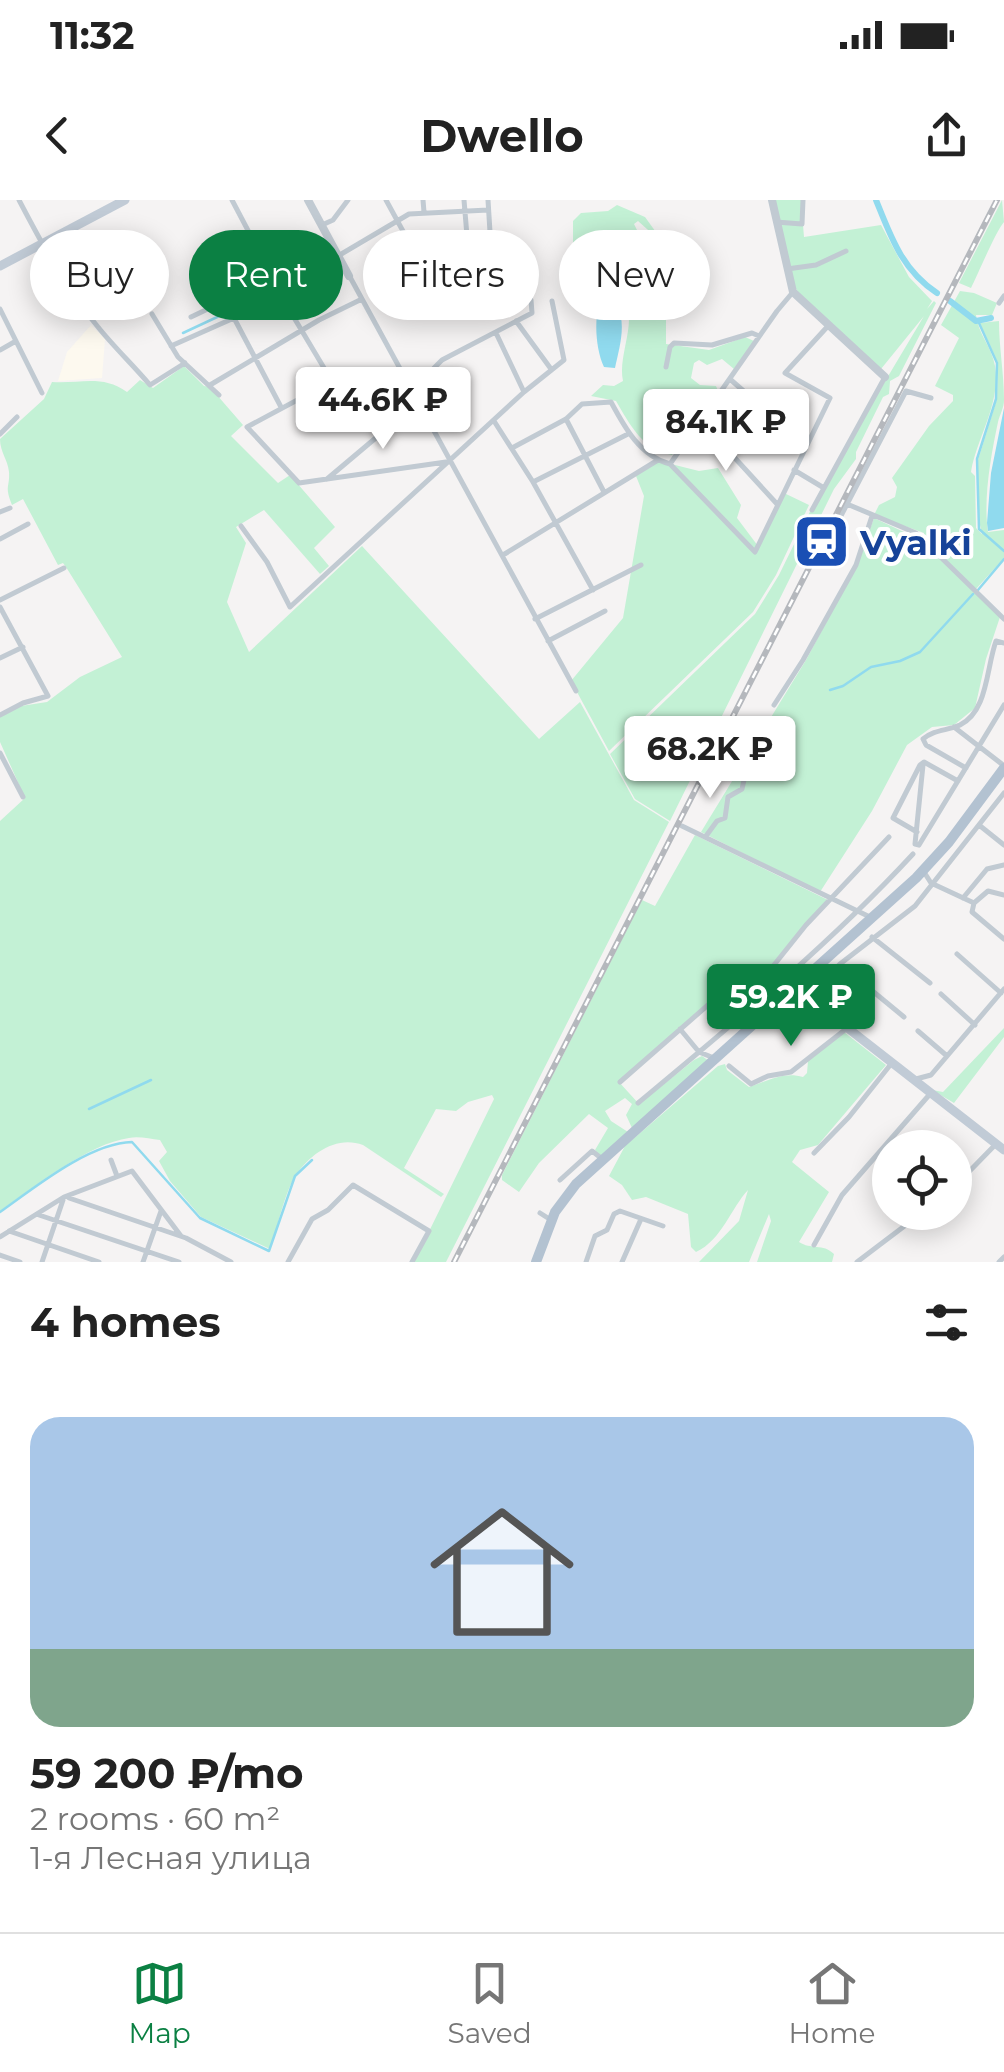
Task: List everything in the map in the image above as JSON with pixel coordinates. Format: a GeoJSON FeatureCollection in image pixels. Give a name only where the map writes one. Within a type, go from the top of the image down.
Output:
{"type":"FeatureCollection","features":[{"type":"Feature","properties":{"kind":"main road"},"geometry":{"type":"LineString","coordinates":[[69,230],[125,200]]}},
{"type":"Feature","properties":{"kind":"main road"},"geometry":{"type":"LineString","coordinates":[[0,266],[30,250]]}},
{"type":"Feature","properties":{"kind":"main road"},"geometry":{"type":"LineString","coordinates":[[536,1262],[551,1220],[566,1194],[922,871],[1004,769]]}},
{"type":"Feature","properties":{"kind":"main road"},"geometry":{"type":"LineString","coordinates":[[794,987],[1001,1145]]}},
{"type":"Feature","properties":{"kind":"street"},"geometry":{"type":"LineString","coordinates":[[20,200],[35,230]]}},
{"type":"Feature","properties":{"kind":"street"},"geometry":{"type":"LineString","coordinates":[[94,200],[101,213]]}},
{"type":"Feature","properties":{"kind":"street"},"geometry":{"type":"LineString","coordinates":[[232,200],[248,230]]}},
{"type":"Feature","properties":{"kind":"street"},"geometry":{"type":"LineString","coordinates":[[308,200],[325,230]]}},
{"type":"Feature","properties":{"kind":"street"},"geometry":{"type":"LineString","coordinates":[[322,225],[332,220],[348,200]]}},
{"type":"Feature","properties":{"kind":"street"},"geometry":{"type":"LineString","coordinates":[[386,200],[402,230]]}},
{"type":"Feature","properties":{"kind":"street"},"geometry":{"type":"LineString","coordinates":[[423,200],[424,212]]}},
{"type":"Feature","properties":{"kind":"street"},"geometry":{"type":"LineString","coordinates":[[464,200],[467,230]]}},
{"type":"Feature","properties":{"kind":"street"},"geometry":{"type":"LineString","coordinates":[[488,200],[489,230]]}},
{"type":"Feature","properties":{"kind":"street"},"geometry":{"type":"LineString","coordinates":[[772,200],[793,292],[885,377],[812,510]]}},
{"type":"Feature","properties":{"kind":"street"},"geometry":{"type":"LineString","coordinates":[[776,222],[802,224],[802,200]]}},
{"type":"Feature","properties":{"kind":"street"},"geometry":{"type":"LineString","coordinates":[[343,253],[410,214],[488,210]]}},
{"type":"Feature","properties":{"kind":"street"},"geometry":{"type":"LineString","coordinates":[[786,269],[816,265],[846,251]]}},
{"type":"Feature","properties":{"kind":"street"},"geometry":{"type":"LineString","coordinates":[[343,265],[576,691]]}},
{"type":"Feature","properties":{"kind":"street"},"geometry":{"type":"LineString","coordinates":[[670,464],[793,292]]}},
{"type":"Feature","properties":{"kind":"street"},"geometry":{"type":"LineString","coordinates":[[999,303],[1004,296]]}},
{"type":"Feature","properties":{"kind":"street"},"geometry":{"type":"LineString","coordinates":[[210,385],[362,299]]}},
{"type":"Feature","properties":{"kind":"street"},"geometry":{"type":"LineString","coordinates":[[242,526],[267,562],[290,607],[524,392],[564,360],[552,301]]}},
{"type":"Feature","properties":{"kind":"street"},"geometry":{"type":"LineString","coordinates":[[0,310],[42,394]]}},
{"type":"Feature","properties":{"kind":"street"},"geometry":{"type":"LineString","coordinates":[[171,346],[234,318],[253,360],[282,407]]}},
{"type":"Feature","properties":{"kind":"street"},"geometry":{"type":"LineString","coordinates":[[92,320],[150,385],[154,386],[185,362]]}},
{"type":"Feature","properties":{"kind":"street"},"geometry":{"type":"LineString","coordinates":[[156,320],[171,346],[219,395]]}},
{"type":"Feature","properties":{"kind":"street"},"geometry":{"type":"LineString","coordinates":[[297,320],[330,374],[329,383],[248,426],[299,483],[449,461]]}},
{"type":"Feature","properties":{"kind":"street"},"geometry":{"type":"LineString","coordinates":[[327,479],[422,399],[434,368],[442,360],[516,321],[552,370]]}},
{"type":"Feature","properties":{"kind":"street"},"geometry":{"type":"LineString","coordinates":[[512,448],[566,419],[582,404],[611,402],[628,434],[658,460],[670,464],[755,552],[830,398],[785,374],[828,326]]}},
{"type":"Feature","properties":{"kind":"street"},"geometry":{"type":"LineString","coordinates":[[496,333],[524,392]]}},
{"type":"Feature","properties":{"kind":"street"},"geometry":{"type":"LineString","coordinates":[[666,367],[674,342],[712,345],[752,333],[759,336]]}},
{"type":"Feature","properties":{"kind":"street"},"geometry":{"type":"LineString","coordinates":[[0,350],[16,341]]}},
{"type":"Feature","properties":{"kind":"street"},"geometry":{"type":"LineString","coordinates":[[730,380],[748,394],[782,437],[804,448]]}},
{"type":"Feature","properties":{"kind":"street"},"geometry":{"type":"LineString","coordinates":[[832,533],[906,391],[931,398]]}},
{"type":"Feature","properties":{"kind":"street"},"geometry":{"type":"LineString","coordinates":[[0,434],[17,418]]}},
{"type":"Feature","properties":{"kind":"street"},"geometry":{"type":"LineString","coordinates":[[566,419],[604,492]]}},
{"type":"Feature","properties":{"kind":"street"},"geometry":{"type":"LineString","coordinates":[[494,421],[593,590]]}},
{"type":"Feature","properties":{"kind":"street"},"geometry":{"type":"LineString","coordinates":[[701,421],[777,504]]}},
{"type":"Feature","properties":{"kind":"street"},"geometry":{"type":"LineString","coordinates":[[533,482],[628,434]]}},
{"type":"Feature","properties":{"kind":"street"},"geometry":{"type":"LineString","coordinates":[[502,556],[658,460]]}},
{"type":"Feature","properties":{"kind":"street"},"geometry":{"type":"LineString","coordinates":[[794,470],[824,488]]}},
{"type":"Feature","properties":{"kind":"street"},"geometry":{"type":"LineString","coordinates":[[847,504],[916,533],[1004,620]]}},
{"type":"Feature","properties":{"kind":"street"},"geometry":{"type":"LineString","coordinates":[[0,512],[10,508]]}},
{"type":"Feature","properties":{"kind":"street"},"geometry":{"type":"LineString","coordinates":[[774,705],[804,660],[856,565],[872,516]]}},
{"type":"Feature","properties":{"kind":"street"},"geometry":{"type":"LineString","coordinates":[[0,539],[28,524]]}},
{"type":"Feature","properties":{"kind":"street"},"geometry":{"type":"LineString","coordinates":[[535,618],[641,565]]}},
{"type":"Feature","properties":{"kind":"street"},"geometry":{"type":"LineString","coordinates":[[0,715],[48,696],[0,604],[64,568]]}},
{"type":"Feature","properties":{"kind":"street"},"geometry":{"type":"LineString","coordinates":[[548,641],[605,611]]}},
{"type":"Feature","properties":{"kind":"street"},"geometry":{"type":"LineString","coordinates":[[966,768],[923,741],[931,732],[969,719],[982,704],[985,676],[996,641],[1004,643]]}},
{"type":"Feature","properties":{"kind":"street"},"geometry":{"type":"LineString","coordinates":[[0,658],[23,648]]}},
{"type":"Feature","properties":{"kind":"street"},"geometry":{"type":"LineString","coordinates":[[924,762],[917,846],[1004,706]]}},
{"type":"Feature","properties":{"kind":"street"},"geometry":{"type":"LineString","coordinates":[[954,727],[1004,769]]}},
{"type":"Feature","properties":{"kind":"street"},"geometry":{"type":"LineString","coordinates":[[0,752],[22,797]]}},
{"type":"Feature","properties":{"kind":"street"},"geometry":{"type":"LineString","coordinates":[[924,762],[958,781]]}},
{"type":"Feature","properties":{"kind":"street"},"geometry":{"type":"LineString","coordinates":[[917,832],[893,818],[924,762]]}},
{"type":"Feature","properties":{"kind":"street"},"geometry":{"type":"LineString","coordinates":[[0,774],[9,770]]}},
{"type":"Feature","properties":{"kind":"street"},"geometry":{"type":"LineString","coordinates":[[706,836],[717,821],[725,818],[728,797],[742,789],[741,770]]}},
{"type":"Feature","properties":{"kind":"street"},"geometry":{"type":"LineString","coordinates":[[807,998],[840,964],[915,906],[1004,792],[994,782]]}},
{"type":"Feature","properties":{"kind":"street"},"geometry":{"type":"LineString","coordinates":[[979,824],[1004,845]]}},
{"type":"Feature","properties":{"kind":"street"},"geometry":{"type":"LineString","coordinates":[[682,826],[857,912],[869,920],[870,939]]}},
{"type":"Feature","properties":{"kind":"street"},"geometry":{"type":"LineString","coordinates":[[620,1082],[724,991],[766,975],[830,898],[889,837]]}},
{"type":"Feature","properties":{"kind":"street"},"geometry":{"type":"LineString","coordinates":[[638,1103],[857,912],[913,854]]}},
{"type":"Feature","properties":{"kind":"street"},"geometry":{"type":"LineString","coordinates":[[963,898],[987,870],[1004,865]]}},
{"type":"Feature","properties":{"kind":"street"},"geometry":{"type":"LineString","coordinates":[[922,871],[930,882],[974,904]]}},
{"type":"Feature","properties":{"kind":"street"},"geometry":{"type":"LineString","coordinates":[[1004,895],[988,891],[974,904],[972,912],[1004,939]]}},
{"type":"Feature","properties":{"kind":"street"},"geometry":{"type":"LineString","coordinates":[[870,939],[930,983]]}},
{"type":"Feature","properties":{"kind":"street"},"geometry":{"type":"LineString","coordinates":[[914,1081],[931,1074],[1003,991],[957,954]]}},
{"type":"Feature","properties":{"kind":"street"},"geometry":{"type":"LineString","coordinates":[[840,964],[904,1017]]}},
{"type":"Feature","properties":{"kind":"street"},"geometry":{"type":"LineString","coordinates":[[941,994],[975,1025]]}},
{"type":"Feature","properties":{"kind":"street"},"geometry":{"type":"LineString","coordinates":[[729,1066],[751,1084],[790,1072],[846,1028]]}},
{"type":"Feature","properties":{"kind":"street"},"geometry":{"type":"LineString","coordinates":[[680,1029],[699,1052],[717,1059]]}},
{"type":"Feature","properties":{"kind":"street"},"geometry":{"type":"LineString","coordinates":[[918,1030],[948,1056]]}},
{"type":"Feature","properties":{"kind":"street"},"geometry":{"type":"LineString","coordinates":[[814,1152],[849,1117],[891,1064]]}},
{"type":"Feature","properties":{"kind":"street"},"geometry":{"type":"LineString","coordinates":[[814,1245],[842,1195],[930,1094]]}},
{"type":"Feature","properties":{"kind":"street"},"geometry":{"type":"LineString","coordinates":[[972,1171],[1001,1145]]}},
{"type":"Feature","properties":{"kind":"street"},"geometry":{"type":"LineString","coordinates":[[560,1180],[592,1151],[602,1161]]}},
{"type":"Feature","properties":{"kind":"street"},"geometry":{"type":"LineString","coordinates":[[111,1160],[117,1176]]}},
{"type":"Feature","properties":{"kind":"street"},"geometry":{"type":"LineString","coordinates":[[0,1237],[65,1197],[132,1171],[181,1236]]}},
{"type":"Feature","properties":{"kind":"street"},"geometry":{"type":"LineString","coordinates":[[288,1262],[312,1219],[328,1210],[350,1186],[428,1231],[412,1262]]}},
{"type":"Feature","properties":{"kind":"street"},"geometry":{"type":"LineString","coordinates":[[42,1262],[65,1197]]}},
{"type":"Feature","properties":{"kind":"street"},"geometry":{"type":"LineString","coordinates":[[65,1197],[181,1236],[231,1262]]}},
{"type":"Feature","properties":{"kind":"street"},"geometry":{"type":"LineString","coordinates":[[143,1262],[161,1211]]}},
{"type":"Feature","properties":{"kind":"street"},"geometry":{"type":"LineString","coordinates":[[586,1262],[594,1236],[606,1230],[614,1214],[626,1211],[663,1226]]}},
{"type":"Feature","properties":{"kind":"street"},"geometry":{"type":"LineString","coordinates":[[38,1214],[179,1262]]}},
{"type":"Feature","properties":{"kind":"street"},"geometry":{"type":"LineString","coordinates":[[540,1214],[551,1220]]}},
{"type":"Feature","properties":{"kind":"street"},"geometry":{"type":"LineString","coordinates":[[622,1262],[641,1219]]}},
{"type":"Feature","properties":{"kind":"street"},"geometry":{"type":"LineString","coordinates":[[9,1230],[99,1262]]}},
{"type":"Feature","properties":{"kind":"street"},"geometry":{"type":"LineString","coordinates":[[857,1262],[899,1230]]}},
{"type":"Feature","properties":{"kind":"street"},"geometry":{"type":"LineString","coordinates":[[0,1255],[20,1262]]}},
{"type":"Feature","properties":{"kind":"shaded area"},"geometry":{"type":"Polygon","coordinates":[[[91,325],[105,339],[102,378],[58,381],[67,352],[91,325]]]}},
{"type":"Feature","properties":{"kind":"green space"},"geometry":{"type":"Polygon","coordinates":[[[774,200],[801,200],[804,237],[881,225],[909,277],[932,301],[927,309],[936,303],[899,376],[890,381],[889,394],[883,397],[856,459],[834,489],[670,821],[635,799],[610,754],[755,614],[779,575],[822,487],[924,316],[881,369],[798,292],[792,282],[774,200]]]}},
{"type":"Feature","properties":{"kind":"green space"},"geometry":{"type":"Polygon","coordinates":[[[1002,200],[1004,222],[971,288],[959,283],[1002,200]]]}},
{"type":"Feature","properties":{"kind":"green space"},"geometry":{"type":"Polygon","coordinates":[[[617,205],[645,217],[654,230],[648,230],[638,221],[634,224],[637,230],[573,230],[573,221],[581,213],[608,211],[617,205]]]}},
{"type":"Feature","properties":{"kind":"green space"},"geometry":{"type":"Polygon","coordinates":[[[960,291],[997,303],[992,315],[976,315],[993,359],[996,380],[992,407],[971,472],[975,476],[976,528],[982,534],[978,516],[978,460],[997,399],[998,363],[980,323],[999,321],[1004,390],[986,506],[988,532],[1004,530],[1004,558],[976,589],[924,539],[924,533],[874,515],[879,505],[895,497],[897,487],[892,478],[929,426],[953,401],[953,395],[935,386],[959,338],[941,325],[960,291]]]}},
{"type":"Feature","properties":{"kind":"green space"},"geometry":{"type":"Polygon","coordinates":[[[629,320],[666,320],[666,344],[709,350],[745,337],[754,341],[734,369],[722,359],[707,365],[699,360],[694,363],[691,378],[700,385],[716,386],[718,391],[672,455],[645,442],[616,401],[591,396],[603,385],[614,386],[623,381],[629,320]]]}},
{"type":"Feature","properties":{"kind":"green space"},"geometry":{"type":"Polygon","coordinates":[[[184,366],[210,387],[243,425],[231,436],[278,483],[290,475],[335,527],[314,548],[329,566],[320,574],[264,510],[236,527],[246,543],[227,602],[249,652],[362,546],[539,739],[580,702],[634,800],[669,822],[446,1262],[414,1262],[494,1099],[492,1095],[468,1102],[456,1111],[436,1109],[404,1168],[444,1194],[441,1197],[363,1145],[334,1144],[317,1153],[296,1175],[270,1249],[201,1217],[170,1181],[159,1161],[167,1152],[160,1140],[133,1137],[97,1148],[0,1211],[0,821],[25,798],[0,742],[0,717],[21,706],[47,702],[80,677],[122,657],[66,567],[63,563],[58,565],[23,499],[12,505],[0,439],[44,399],[52,382],[100,381],[127,392],[140,380],[153,388],[184,366]]]}},
{"type":"Feature","properties":{"kind":"green space"},"geometry":{"type":"Polygon","coordinates":[[[655,460],[699,471],[718,468],[741,505],[737,518],[758,546],[784,493],[809,505],[776,575],[753,612],[609,751],[571,681],[623,618],[644,496],[636,476],[655,460]]]}},
{"type":"Feature","properties":{"kind":"green space"},"geometry":{"type":"Polygon","coordinates":[[[874,518],[921,540],[1000,617],[975,708],[954,725],[932,727],[907,745],[872,811],[820,892],[701,832],[806,660],[857,565],[874,518]]]}},
{"type":"Feature","properties":{"kind":"green space"},"geometry":{"type":"Polygon","coordinates":[[[695,835],[828,900],[771,969],[749,983],[723,991],[619,1082],[639,1104],[694,1060],[702,1056],[709,1061],[632,1128],[626,1115],[632,1104],[625,1098],[605,1111],[611,1121],[628,1132],[601,1157],[595,1150],[608,1128],[589,1114],[539,1163],[519,1192],[502,1180],[502,1175],[642,900],[655,906],[695,835]]]}},
{"type":"Feature","properties":{"kind":"green space"},"geometry":{"type":"Polygon","coordinates":[[[1004,1028],[1004,1037],[954,1103],[932,1090],[943,1092],[1004,1028]]]}},
{"type":"Feature","properties":{"kind":"green space"},"geometry":{"type":"Polygon","coordinates":[[[844,1032],[886,1065],[818,1145],[800,1150],[792,1162],[829,1192],[799,1242],[830,1251],[834,1254],[832,1262],[757,1262],[771,1221],[769,1214],[749,1262],[699,1262],[739,1221],[748,1190],[719,1232],[696,1252],[691,1247],[688,1214],[646,1197],[632,1200],[622,1185],[609,1176],[625,1146],[718,1066],[725,1064],[749,1087],[782,1076],[803,1077],[808,1061],[844,1032]]]}},
{"type":"Feature","properties":{"kind":"water"},"geometry":{"type":"Polygon","coordinates":[[[597,320],[621,320],[615,368],[604,367],[597,320]]]}},
{"type":"Feature","properties":{"kind":"water"},"geometry":{"type":"Polygon","coordinates":[[[1004,408],[1004,528],[988,531],[991,473],[1004,408]]]}},
{"type":"Feature","properties":{"kind":"waterway"},"geometry":{"type":"LineString","coordinates":[[876,200],[906,263],[937,293]]}},
{"type":"Feature","properties":{"kind":"waterway"},"geometry":{"type":"LineString","coordinates":[[950,301],[976,321],[991,318]]}},
{"type":"Feature","properties":{"kind":"waterway"},"geometry":{"type":"LineString","coordinates":[[183,333],[211,320]]}},
{"type":"Feature","properties":{"kind":"waterway"},"geometry":{"type":"LineString","coordinates":[[979,323],[997,363],[996,399],[977,459],[979,529],[1004,551]]}},
{"type":"Feature","properties":{"kind":"waterway"},"geometry":{"type":"LineString","coordinates":[[978,590],[1004,559]]}},
{"type":"Feature","properties":{"kind":"waterway"},"geometry":{"type":"LineString","coordinates":[[830,690],[871,667],[920,652],[973,594]]}},
{"type":"Feature","properties":{"kind":"waterway"},"geometry":{"type":"LineString","coordinates":[[89,1109],[151,1080]]}},
{"type":"Feature","properties":{"kind":"waterway"},"geometry":{"type":"LineString","coordinates":[[0,1212],[80,1158],[115,1144],[132,1142],[200,1218],[269,1251],[295,1176],[312,1160]]}},
{"type":"Feature","properties":{"kind":"railway"},"geometry":{"type":"LineString","coordinates":[[454,1262],[997,200]]}},
{"type":"Feature","properties":{"kind":"place","name":"Vyalki"},"geometry":{"type":"Point","coordinates":[821,542]}}]}
